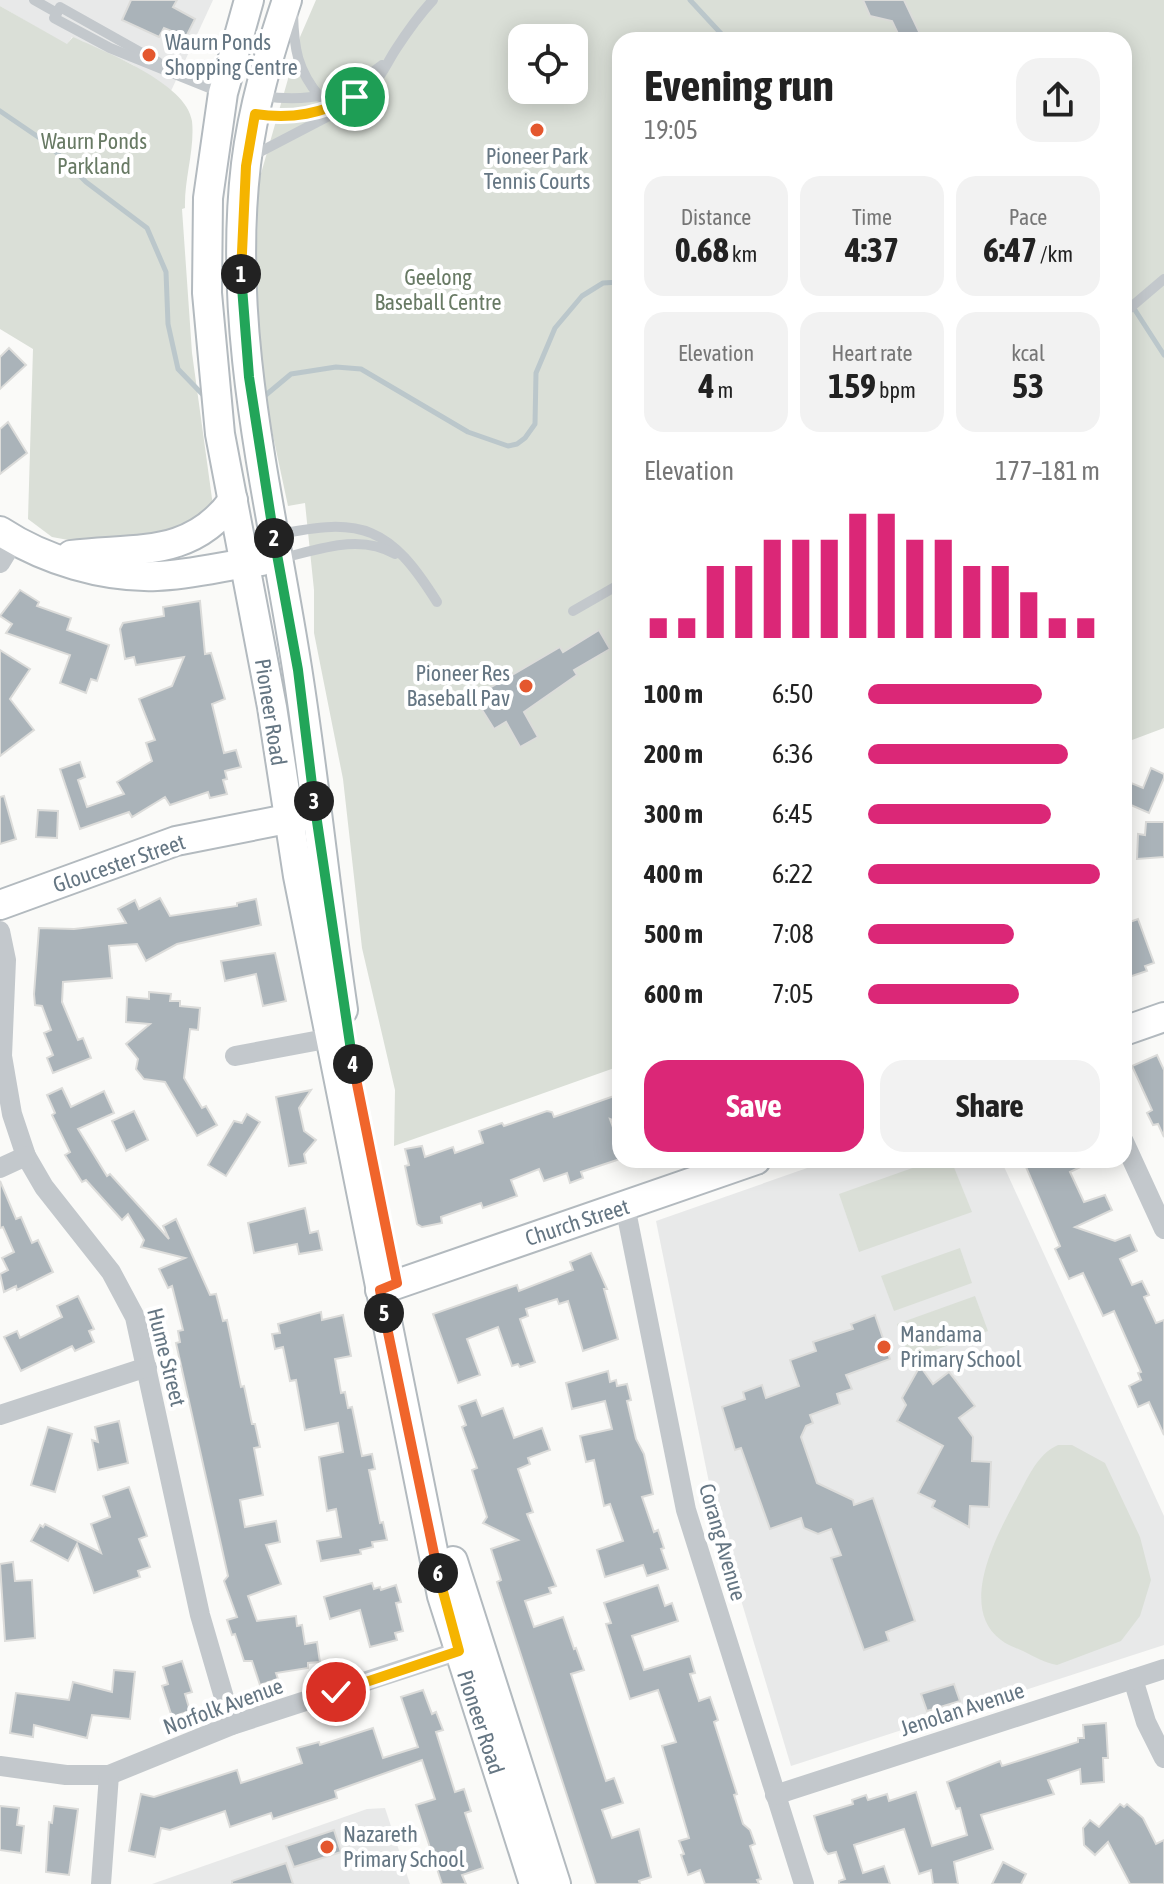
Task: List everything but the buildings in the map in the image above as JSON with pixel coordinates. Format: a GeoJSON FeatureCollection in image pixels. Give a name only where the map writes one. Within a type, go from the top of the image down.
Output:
{"type":"FeatureCollection","features":[{"type":"Feature","properties":{"kind":"main road","name":"Pioneer Road"},"geometry":{"type":"LineString","coordinates":[[249,0],[223,93],[207,226],[211,351],[223,452],[272,707],[302,816],[339,1036],[389,1286],[450,1548],[468,1648],[534,1884]]}},
{"type":"Feature","properties":{"kind":"main road","name":"Pioneer Road"},"geometry":{"type":"LineString","coordinates":[[287,0],[256,105],[246,166],[241,269],[245,343],[257,444],[298,670],[302,816]]}},
{"type":"Feature","properties":{"kind":"main road"},"geometry":{"type":"LineString","coordinates":[[223,93],[256,105]]}},
{"type":"Feature","properties":{"kind":"main road"},"geometry":{"type":"LineString","coordinates":[[59,560],[168,546],[211,525],[233,500]]}},
{"type":"Feature","properties":{"kind":"main road"},"geometry":{"type":"LineString","coordinates":[[5,545],[123,576],[160,576],[276,548]]}},
{"type":"Feature","properties":{"kind":"main road","name":"Gloucester Street"},"geometry":{"type":"LineString","coordinates":[[0,905],[176,841],[302,816]]}},
{"type":"Feature","properties":{"kind":"main road"},"geometry":{"type":"LineString","coordinates":[[1132,1028],[1164,1017]]}},
{"type":"Feature","properties":{"kind":"main road","name":"Church Street"},"geometry":{"type":"LineString","coordinates":[[389,1286],[733,1168]]}},
{"type":"Feature","properties":{"kind":"main road","name":"Pioneer Road"},"geometry":{"type":"LineString","coordinates":[[468,1648],[556,1884]]}},
{"type":"Feature","properties":{"kind":"street","name":"Hume Street"},"geometry":{"type":"LineString","coordinates":[[0,931],[6,960],[2,1056],[12,1114],[26,1156],[44,1187],[123,1291],[135,1317],[200,1615],[232,1725]]}},
{"type":"Feature","properties":{"kind":"street"},"geometry":{"type":"LineString","coordinates":[[235,1056],[339,1036]]}},
{"type":"Feature","properties":{"kind":"street"},"geometry":{"type":"LineString","coordinates":[[0,1168],[26,1156]]}},
{"type":"Feature","properties":{"kind":"street"},"geometry":{"type":"LineString","coordinates":[[1132,1159],[1164,1229]]}},
{"type":"Feature","properties":{"kind":"street","name":"Corang Avenue"},"geometry":{"type":"LineString","coordinates":[[625,1206],[686,1510],[804,1884]]}},
{"type":"Feature","properties":{"kind":"street"},"geometry":{"type":"LineString","coordinates":[[0,1415],[147,1367]]}},
{"type":"Feature","properties":{"kind":"street","name":"Norfolk Avenue"},"geometry":{"type":"LineString","coordinates":[[0,1766],[66,1775],[109,1775],[232,1725],[468,1648]]}},
{"type":"Feature","properties":{"kind":"street","name":"Jenolan Avenue"},"geometry":{"type":"LineString","coordinates":[[775,1795],[1164,1669]]}},
{"type":"Feature","properties":{"kind":"street"},"geometry":{"type":"LineString","coordinates":[[1133,1679],[1146,1722],[1164,1758]]}},
{"type":"Feature","properties":{"kind":"street"},"geometry":{"type":"LineString","coordinates":[[101,1884],[109,1775]]}},
{"type":"Feature","properties":{"kind":"lane"},"geometry":{"type":"LineString","coordinates":[[34,0],[105,31],[188,80]]}},
{"type":"Feature","properties":{"kind":"lane"},"geometry":{"type":"LineString","coordinates":[[293,0],[295,53],[306,81],[320,97]]}},
{"type":"Feature","properties":{"kind":"lane"},"geometry":{"type":"LineString","coordinates":[[246,166],[258,152],[325,121],[372,86],[433,0]]}},
{"type":"Feature","properties":{"kind":"lane"},"geometry":{"type":"LineString","coordinates":[[58,10],[54,18],[78,32],[223,93]]}},
{"type":"Feature","properties":{"kind":"lane"},"geometry":{"type":"LineString","coordinates":[[105,31],[105,36],[134,53],[141,61]]}},
{"type":"Feature","properties":{"kind":"lane"},"geometry":{"type":"LineString","coordinates":[[256,105],[320,97],[350,87],[368,77],[394,52]]}},
{"type":"Feature","properties":{"kind":"lane"},"geometry":{"type":"LineString","coordinates":[[256,105],[277,118],[308,115],[332,108],[372,86]]}},
{"type":"Feature","properties":{"kind":"lane"},"geometry":{"type":"LineString","coordinates":[[1132,306],[1164,279]]}},
{"type":"Feature","properties":{"kind":"lane"},"geometry":{"type":"LineString","coordinates":[[276,548],[324,527],[365,529],[390,543],[416,570],[437,602]]}},
{"type":"Feature","properties":{"kind":"lane"},"geometry":{"type":"LineString","coordinates":[[276,548],[366,543],[386,549],[416,570]]}},
{"type":"Feature","properties":{"kind":"lane"},"geometry":{"type":"LineString","coordinates":[[573,611],[612,589]]}},
{"type":"Feature","properties":{"kind":"shaded area","name":"Waurn Ponds Shopping Centre"},"geometry":{"type":"Polygon","coordinates":[[[0,0],[213,0],[171,91],[133,65],[72,37],[67,45],[0,6],[0,0]]]}},
{"type":"Feature","properties":{"kind":"shaded area","name":"Mandama Primary School"},"geometry":{"type":"Polygon","coordinates":[[[807,1168],[1005,1168],[1164,1516],[1164,1645],[791,1766],[716,1517],[656,1221],[807,1168]]]}},
{"type":"Feature","properties":{"kind":"shaded area","name":"Nazareth Primary School"},"geometry":{"type":"Polygon","coordinates":[[[385,1808],[410,1884],[152,1884],[367,1809],[385,1808]]]}},
{"type":"Feature","properties":{"kind":"green space","name":"Geelong Baseball Centre"},"geometry":{"type":"Polygon","coordinates":[[[316,0],[1164,0],[1164,728],[1132,740],[1132,32],[612,32],[612,1069],[394,1146],[395,1090],[362,948],[343,779],[314,633],[314,590],[305,503],[288,506],[263,389],[256,302],[258,184],[300,37],[316,0]]]}},
{"type":"Feature","properties":{"kind":"green space","name":"Waurn Ponds Parkland"},"geometry":{"type":"Polygon","coordinates":[[[0,6],[67,44],[73,37],[142,70],[176,94],[187,107],[192,121],[185,208],[182,209],[192,353],[214,513],[170,539],[90,544],[52,537],[28,519],[33,349],[0,329],[0,6]]]}},
{"type":"Feature","properties":{"kind":"green space"},"geometry":{"type":"Polygon","coordinates":[[[912,1168],[954,1168],[972,1212],[859,1252],[839,1194],[912,1168]]]}},
{"type":"Feature","properties":{"kind":"green space"},"geometry":{"type":"Polygon","coordinates":[[[960,1248],[972,1283],[894,1311],[881,1276],[960,1248]]]}},
{"type":"Feature","properties":{"kind":"green space"},"geometry":{"type":"Polygon","coordinates":[[[975,1296],[988,1331],[910,1359],[897,1324],[975,1296]]]}},
{"type":"Feature","properties":{"kind":"green space"},"geometry":{"type":"Polygon","coordinates":[[[1058,1445],[1072,1445],[1105,1463],[1140,1537],[1151,1580],[1140,1616],[1121,1641],[1057,1665],[1001,1640],[988,1626],[982,1610],[981,1592],[991,1553],[1027,1478],[1043,1455],[1058,1445]]]}},
{"type":"Feature","properties":{"kind":"waterway"},"geometry":{"type":"LineString","coordinates":[[690,0],[720,32]]}},
{"type":"Feature","properties":{"kind":"waterway"},"geometry":{"type":"LineString","coordinates":[[0,111],[47,143],[86,182],[147,228],[166,272],[168,324],[178,369],[206,398]]}},
{"type":"Feature","properties":{"kind":"waterway"},"geometry":{"type":"LineString","coordinates":[[261,399],[291,374],[336,367],[361,369],[468,432],[508,446],[517,444],[535,424],[536,373],[555,328],[582,296],[603,283],[612,282]]}},
{"type":"Feature","properties":{"kind":"waterway"},"geometry":{"type":"LineString","coordinates":[[1132,305],[1164,355]]}},
{"type":"Feature","properties":{"kind":"place","name":"Waurn Ponds Shopping Centre"},"geometry":{"type":"Point","coordinates":[149,55]}},
{"type":"Feature","properties":{"kind":"place","name":"Pioneer Park Tennis Courts"},"geometry":{"type":"Point","coordinates":[537,130]}},
{"type":"Feature","properties":{"kind":"place","name":"Pioneer Res Baseball Pav"},"geometry":{"type":"Point","coordinates":[526,686]}},
{"type":"Feature","properties":{"kind":"place","name":"Mandama Primary School"},"geometry":{"type":"Point","coordinates":[884,1347]}},
{"type":"Feature","properties":{"kind":"place","name":"Nazareth Primary School"},"geometry":{"type":"Point","coordinates":[327,1847]}},
{"type":"Feature","properties":{"kind":"route"},"geometry":{"type":"LineString","coordinates":[[336,1692],[459,1651],[442,1596],[380,1290],[397,1283],[347,1034],[298,670],[257,444],[245,343],[241,237],[246,166],[255,114],[277,118],[299,117],[332,108],[355,97]]}}]}
